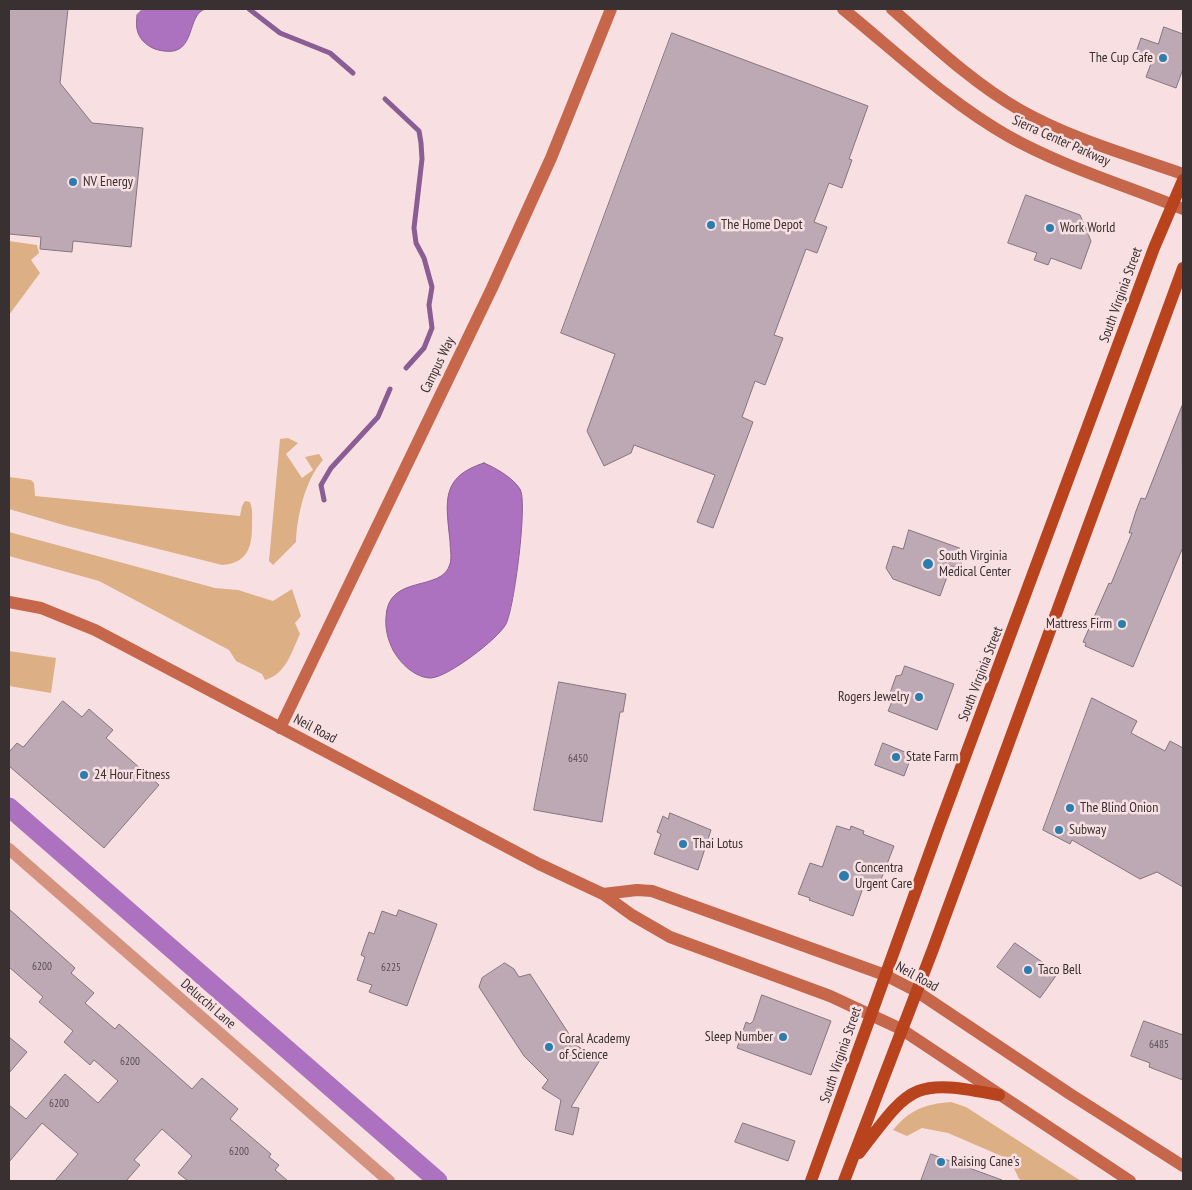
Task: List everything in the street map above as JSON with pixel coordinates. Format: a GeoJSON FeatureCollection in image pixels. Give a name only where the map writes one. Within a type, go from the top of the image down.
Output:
{"type":"FeatureCollection","features":[{"type":"Feature","properties":{"kind":"main road","name":"South Virginia Street"},"geometry":{"type":"LineString","coordinates":[[811,1181],[861,1049],[885,975],[1178,206],[1183,180]]}},
{"type":"Feature","properties":{"kind":"main road"},"geometry":{"type":"LineString","coordinates":[[844,1181],[977,831],[1183,268]]}},
{"type":"Feature","properties":{"kind":"main road"},"geometry":{"type":"LineString","coordinates":[[851,1163],[897,1104],[912,1093],[927,1087],[942,1086],[999,1095]]}},
{"type":"Feature","properties":{"kind":"street","name":"Campus Way"},"geometry":{"type":"LineString","coordinates":[[280,728],[492,288],[551,158],[611,9]]}},
{"type":"Feature","properties":{"kind":"street","name":"Sierra Center Parkway"},"geometry":{"type":"LineString","coordinates":[[843,9],[957,101],[1009,136],[1049,155],[1178,206]]}},
{"type":"Feature","properties":{"kind":"street","name":"Sierra Center Parkway"},"geometry":{"type":"LineString","coordinates":[[892,9],[946,56],[1019,109],[1064,131],[1183,174]]}},
{"type":"Feature","properties":{"kind":"street","name":"Neil Road"},"geometry":{"type":"LineString","coordinates":[[9,602],[41,608],[95,630],[566,879],[603,894],[632,915],[670,936],[830,996],[871,1014],[901,1030],[1130,1181]]}},
{"type":"Feature","properties":{"kind":"street","name":"Delucchi Lane"},"geometry":{"type":"LineString","coordinates":[[9,849],[388,1181]]}},
{"type":"Feature","properties":{"kind":"street","name":"Neil Road"},"geometry":{"type":"LineString","coordinates":[[603,894],[637,890],[652,891],[885,975],[916,991],[1070,1094],[1183,1166]]}},
{"type":"Feature","properties":{"kind":"shaded area"},"geometry":{"type":"Polygon","coordinates":[[[143,9],[206,9],[200,12],[196,18],[187,41],[182,47],[174,51],[164,51],[150,47],[139,35],[137,15],[143,9]]]}},
{"type":"Feature","properties":{"kind":"shaded area"},"geometry":{"type":"Polygon","coordinates":[[[9,241],[37,245],[39,253],[31,260],[40,273],[9,315],[9,241]]]}},
{"type":"Feature","properties":{"kind":"shaded area"},"geometry":{"type":"Polygon","coordinates":[[[288,438],[298,443],[286,454],[302,478],[313,470],[305,457],[319,454],[323,460],[311,478],[303,499],[296,542],[273,565],[269,561],[280,439],[288,438]]]}},
{"type":"Feature","properties":{"kind":"shaded area"},"geometry":{"type":"Polygon","coordinates":[[[484,463],[509,477],[520,489],[522,498],[519,556],[509,614],[506,624],[501,631],[472,656],[439,676],[425,677],[409,669],[393,650],[386,626],[389,603],[396,594],[405,589],[437,578],[445,573],[451,558],[447,514],[449,493],[453,484],[460,476],[484,463]]]}},
{"type":"Feature","properties":{"kind":"shaded area"},"geometry":{"type":"Polygon","coordinates":[[[9,477],[31,480],[34,483],[35,496],[240,516],[245,501],[250,502],[252,511],[251,541],[242,558],[230,564],[222,565],[67,526],[9,509],[9,477]]]}},
{"type":"Feature","properties":{"kind":"shaded area"},"geometry":{"type":"Polygon","coordinates":[[[9,532],[215,588],[238,590],[273,601],[292,589],[301,616],[295,623],[300,634],[283,668],[265,680],[262,674],[236,661],[229,650],[99,581],[9,556],[9,532]]]}},
{"type":"Feature","properties":{"kind":"shaded area"},"geometry":{"type":"Polygon","coordinates":[[[9,651],[56,658],[51,693],[9,686],[9,651]]]}},
{"type":"Feature","properties":{"kind":"shaded area"},"geometry":{"type":"Polygon","coordinates":[[[951,1102],[966,1107],[1081,1181],[1023,1181],[1019,1179],[1013,1166],[1006,1158],[948,1133],[922,1128],[907,1136],[893,1130],[905,1117],[918,1109],[933,1104],[951,1102]]]}},
{"type":"Feature","properties":{"kind":"building","name":"NV Energy"},"geometry":{"type":"Polygon","coordinates":[[[9,9],[68,9],[60,83],[92,123],[143,128],[131,247],[73,241],[72,252],[40,249],[41,237],[9,234],[9,9]]]}},
{"type":"Feature","properties":{"kind":"building","name":"The Cup Cafe"},"geometry":{"type":"Polygon","coordinates":[[[1164,27],[1183,34],[1183,69],[1176,88],[1146,77],[1152,61],[1135,55],[1141,38],[1158,44],[1164,27]]]}},
{"type":"Feature","properties":{"kind":"building","name":"The Home Depot"},"geometry":{"type":"Polygon","coordinates":[[[672,33],[868,106],[849,159],[852,160],[842,188],[829,183],[814,222],[827,227],[817,253],[806,249],[774,335],[783,338],[765,385],[755,381],[742,417],[753,422],[713,528],[697,522],[715,475],[634,445],[631,453],[604,466],[587,431],[615,354],[561,333],[672,33]]]}},
{"type":"Feature","properties":{"kind":"building","name":"Work World"},"geometry":{"type":"Polygon","coordinates":[[[1026,195],[1080,215],[1091,241],[1081,269],[1051,258],[1048,265],[1034,260],[1037,253],[1008,243],[1026,195]]]}},
{"type":"Feature","properties":{"kind":"building"},"geometry":{"type":"Polygon","coordinates":[[[1182,406],[1183,547],[1133,667],[1085,646],[1086,643],[1083,642],[1109,583],[1111,584],[1132,533],[1129,533],[1141,498],[1145,499],[1182,406]]]}},
{"type":"Feature","properties":{"kind":"building","name":"South Virginia Medical Center"},"geometry":{"type":"Polygon","coordinates":[[[909,530],[962,549],[961,570],[951,566],[940,596],[893,579],[886,568],[893,546],[903,549],[909,530]]]}},
{"type":"Feature","properties":{"kind":"building","name":"Rogers Jewelry"},"geometry":{"type":"Polygon","coordinates":[[[905,666],[954,684],[937,730],[888,711],[891,704],[889,696],[896,676],[901,675],[905,666]]]}},
{"type":"Feature","properties":{"kind":"building"},"geometry":{"type":"Polygon","coordinates":[[[559,682],[626,694],[623,712],[620,712],[602,822],[534,810],[559,682]]]}},
{"type":"Feature","properties":{"kind":"building"},"geometry":{"type":"Polygon","coordinates":[[[1092,698],[1137,721],[1131,733],[1165,751],[1170,741],[1183,748],[1183,887],[1157,872],[1140,879],[1072,840],[1070,844],[1043,830],[1092,698]]]}},
{"type":"Feature","properties":{"kind":"building","name":"24 Hour Fitness"},"geometry":{"type":"Polygon","coordinates":[[[63,701],[82,717],[89,709],[113,730],[106,738],[159,785],[104,848],[9,766],[9,752],[17,743],[23,747],[63,701]]]}},
{"type":"Feature","properties":{"kind":"building","name":"State Farm"},"geometry":{"type":"Polygon","coordinates":[[[883,743],[912,755],[904,776],[875,765],[883,743]]]}},
{"type":"Feature","properties":{"kind":"building","name":"Thai Lotus"},"geometry":{"type":"Polygon","coordinates":[[[670,813],[711,830],[698,870],[654,854],[661,834],[657,832],[663,816],[668,819],[670,813]]]}},
{"type":"Feature","properties":{"kind":"building","name":"Concentra Urgent Care"},"geometry":{"type":"Polygon","coordinates":[[[837,826],[850,830],[851,826],[864,831],[863,834],[894,846],[877,890],[864,885],[853,916],[798,894],[810,863],[822,867],[837,826]]]}},
{"type":"Feature","properties":{"kind":"building"},"geometry":{"type":"Polygon","coordinates":[[[9,909],[75,968],[71,973],[94,993],[85,1003],[115,1029],[119,1024],[192,1089],[202,1078],[238,1109],[230,1119],[271,1154],[269,1157],[279,1165],[275,1170],[288,1181],[188,1181],[178,1173],[192,1156],[162,1129],[134,1160],[140,1165],[126,1181],[55,1181],[78,1154],[42,1123],[9,1162],[9,1105],[26,1119],[65,1074],[98,1103],[118,1081],[94,1060],[90,1065],[64,1042],[73,1031],[39,1002],[43,997],[9,967],[9,909]]]}},
{"type":"Feature","properties":{"kind":"building"},"geometry":{"type":"Polygon","coordinates":[[[399,910],[437,924],[407,1006],[369,992],[372,985],[357,980],[365,957],[361,955],[369,932],[374,934],[382,911],[396,916],[399,910]]]}},
{"type":"Feature","properties":{"kind":"building","name":"Taco Bell"},"geometry":{"type":"Polygon","coordinates":[[[1015,943],[1058,973],[1040,998],[997,967],[1015,943]]]}},
{"type":"Feature","properties":{"kind":"building","name":"Coral Academy of Science"},"geometry":{"type":"Polygon","coordinates":[[[505,963],[514,969],[519,977],[530,974],[569,1034],[566,1039],[600,1060],[571,1107],[579,1108],[573,1135],[555,1130],[561,1100],[542,1088],[548,1080],[524,1056],[479,987],[482,978],[505,963]]]}},
{"type":"Feature","properties":{"kind":"building","name":"Sleep Number"},"geometry":{"type":"Polygon","coordinates":[[[762,995],[831,1021],[811,1075],[737,1048],[746,1022],[750,1024],[753,1021],[762,995]]]}},
{"type":"Feature","properties":{"kind":"building"},"geometry":{"type":"Polygon","coordinates":[[[1144,1021],[1183,1035],[1183,1080],[1149,1067],[1150,1063],[1131,1056],[1144,1021]]]}},
{"type":"Feature","properties":{"kind":"building"},"geometry":{"type":"Polygon","coordinates":[[[9,1037],[27,1052],[9,1073],[9,1037]]]}},
{"type":"Feature","properties":{"kind":"building"},"geometry":{"type":"Polygon","coordinates":[[[743,1123],[795,1141],[788,1161],[735,1142],[743,1123]]]}},
{"type":"Feature","properties":{"kind":"building","name":"Raising Cane's"},"geometry":{"type":"Polygon","coordinates":[[[931,1154],[1002,1180],[1002,1181],[921,1181],[931,1154]]]}},
{"type":"Feature","properties":{"kind":"waterway"},"geometry":{"type":"LineString","coordinates":[[249,9],[280,33],[330,53],[353,73]]}},
{"type":"Feature","properties":{"kind":"waterway"},"geometry":{"type":"LineString","coordinates":[[385,99],[419,131],[421,143],[422,159],[414,228],[416,243],[424,258],[432,287],[429,305],[432,328],[424,348],[406,368]]}},
{"type":"Feature","properties":{"kind":"waterway"},"geometry":{"type":"LineString","coordinates":[[324,500],[321,485],[331,468],[378,417],[390,389]]}},
{"type":"Feature","properties":{"kind":"waterway"},"geometry":{"type":"LineString","coordinates":[[9,807],[438,1181]]}},
{"type":"Feature","properties":{"kind":"place","name":"The Cup Cafe"},"geometry":{"type":"Point","coordinates":[1163,58]}},
{"type":"Feature","properties":{"kind":"place","name":"NV Energy"},"geometry":{"type":"Point","coordinates":[73,182]}},
{"type":"Feature","properties":{"kind":"place","name":"The Home Depot"},"geometry":{"type":"Point","coordinates":[711,225]}},
{"type":"Feature","properties":{"kind":"place","name":"Work World"},"geometry":{"type":"Point","coordinates":[1050,228]}},
{"type":"Feature","properties":{"kind":"place","name":"South Virginia Medical Center"},"geometry":{"type":"Point","coordinates":[928,564]}},
{"type":"Feature","properties":{"kind":"place","name":"Mattress Firm"},"geometry":{"type":"Point","coordinates":[1122,624]}},
{"type":"Feature","properties":{"kind":"place","name":"Rogers Jewelry"},"geometry":{"type":"Point","coordinates":[919,697]}},
{"type":"Feature","properties":{"kind":"place","name":"State Farm"},"geometry":{"type":"Point","coordinates":[896,757]}},
{"type":"Feature","properties":{"kind":"place","name":"24 Hour Fitness"},"geometry":{"type":"Point","coordinates":[84,775]}},
{"type":"Feature","properties":{"kind":"place","name":"The Blind Onion"},"geometry":{"type":"Point","coordinates":[1070,808]}},
{"type":"Feature","properties":{"kind":"place","name":"Subway"},"geometry":{"type":"Point","coordinates":[1059,830]}},
{"type":"Feature","properties":{"kind":"place","name":"Thai Lotus"},"geometry":{"type":"Point","coordinates":[683,844]}},
{"type":"Feature","properties":{"kind":"place","name":"Concentra Urgent Care"},"geometry":{"type":"Point","coordinates":[844,876]}},
{"type":"Feature","properties":{"kind":"place","name":"Taco Bell"},"geometry":{"type":"Point","coordinates":[1028,970]}},
{"type":"Feature","properties":{"kind":"place","name":"Sleep Number"},"geometry":{"type":"Point","coordinates":[783,1037]}},
{"type":"Feature","properties":{"kind":"place","name":"Coral Academy of Science"},"geometry":{"type":"Point","coordinates":[549,1047]}},
{"type":"Feature","properties":{"kind":"place","name":"Raising Cane's"},"geometry":{"type":"Point","coordinates":[941,1162]}}]}
